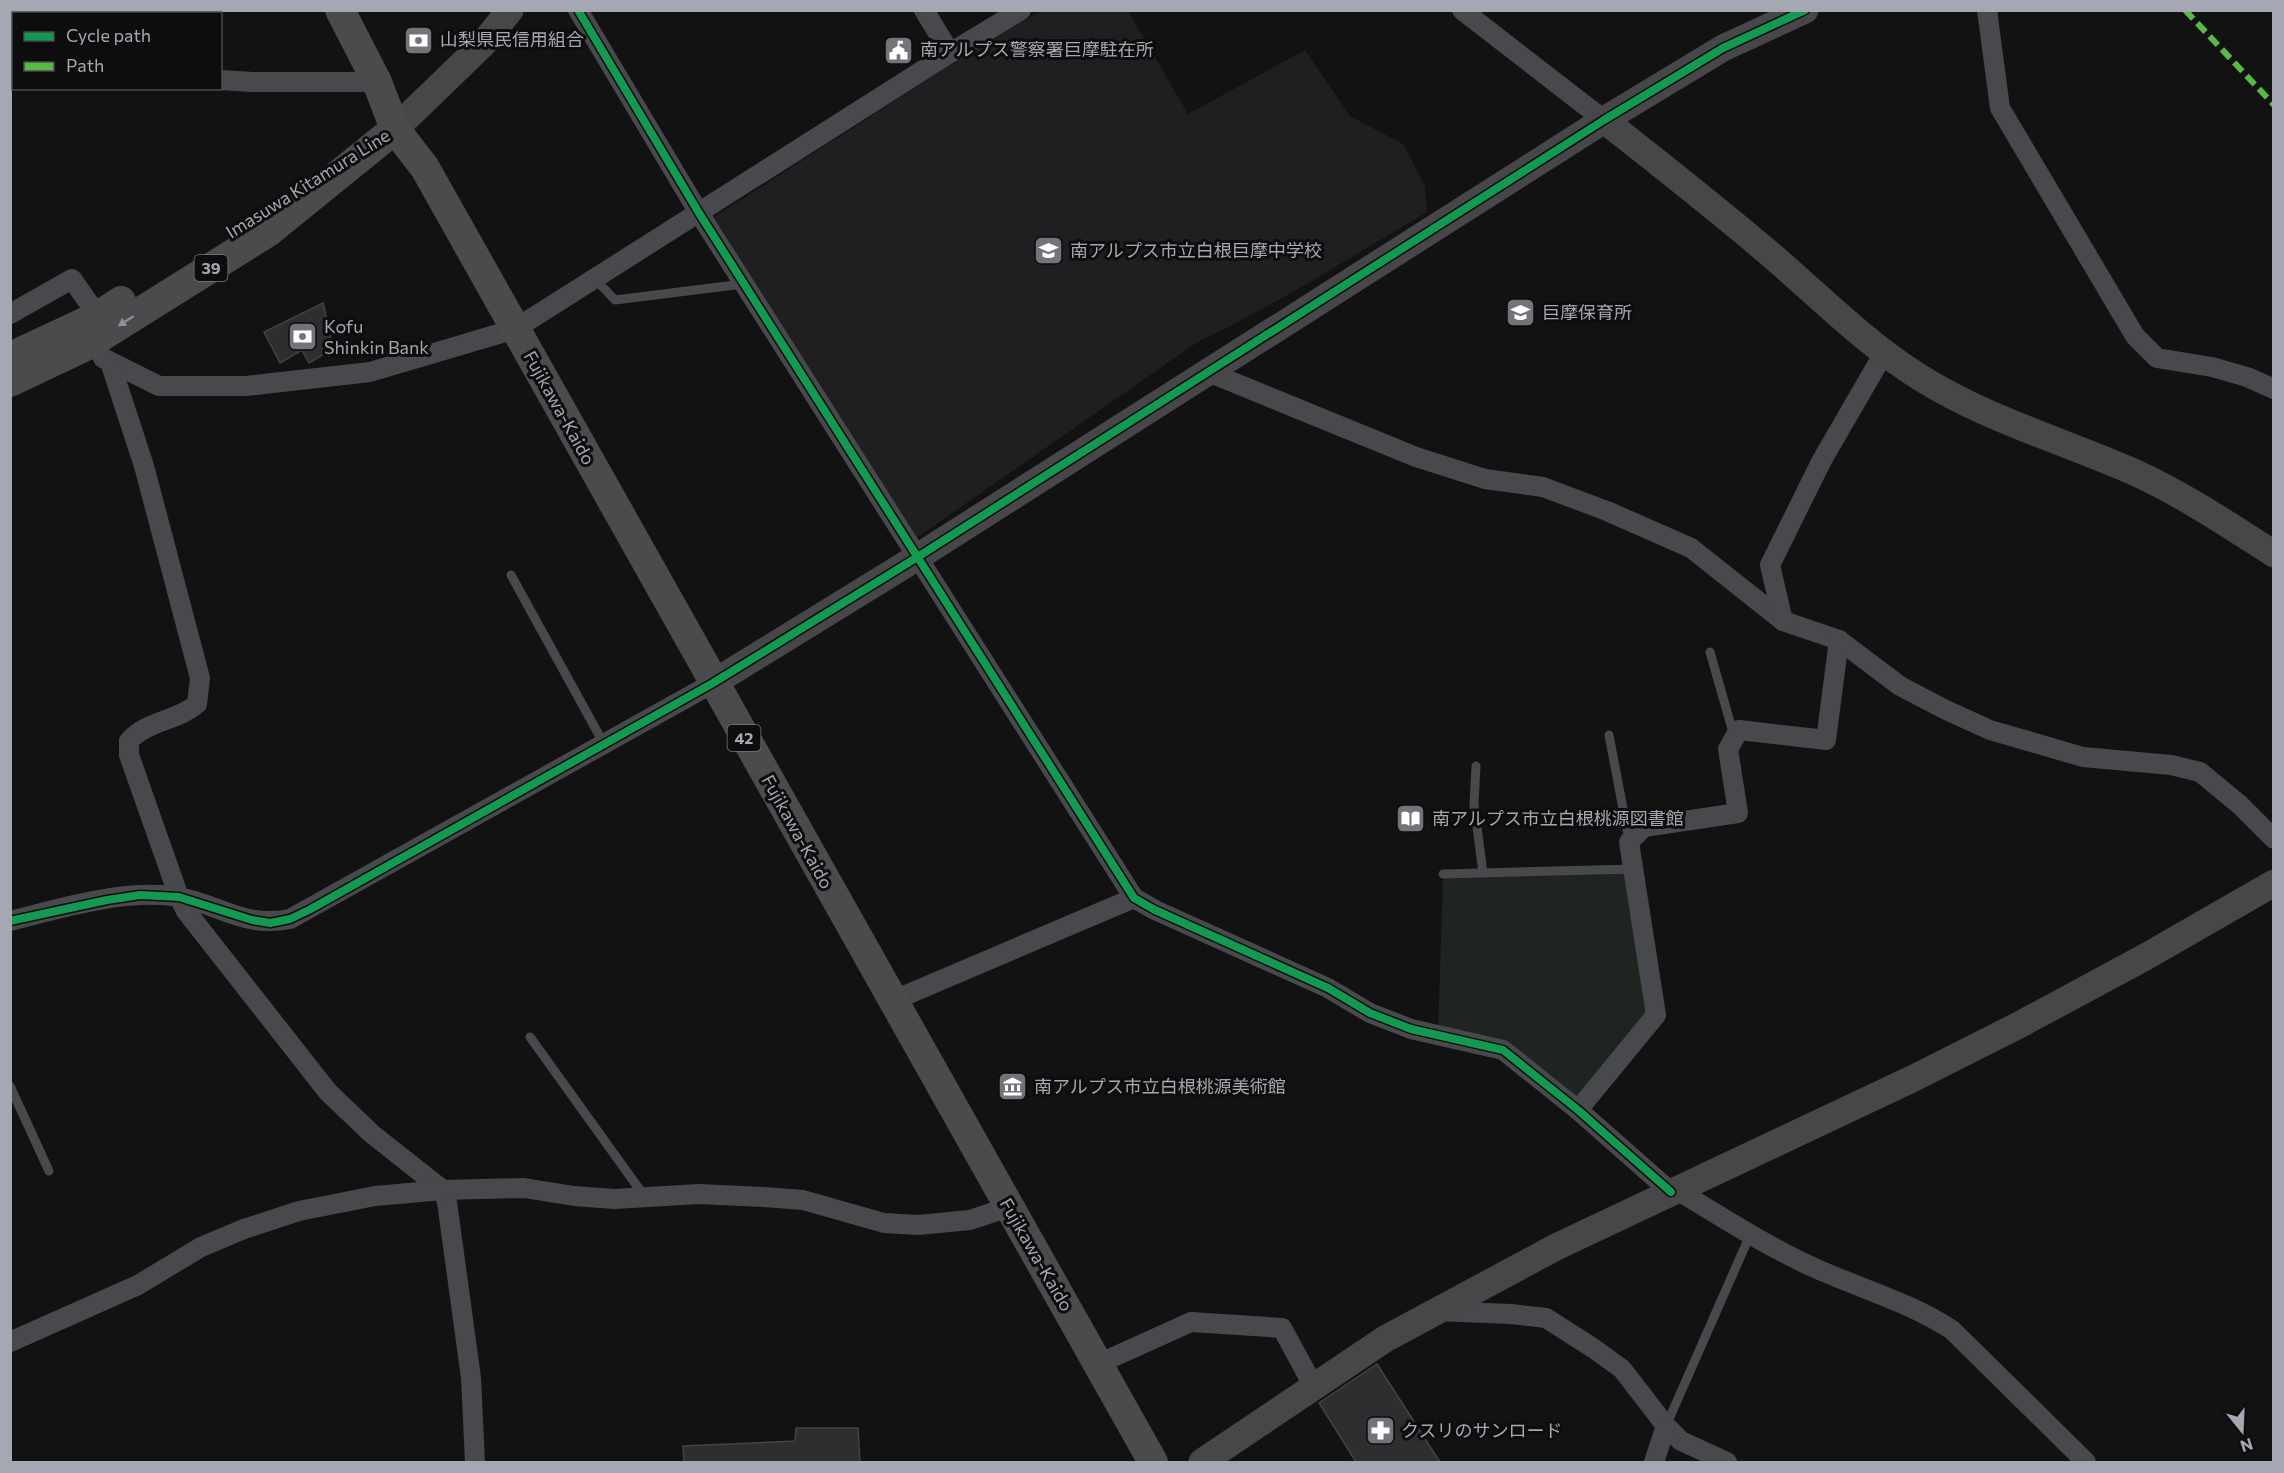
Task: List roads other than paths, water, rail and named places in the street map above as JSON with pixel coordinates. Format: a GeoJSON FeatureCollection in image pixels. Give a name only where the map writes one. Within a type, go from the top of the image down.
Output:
{"type":"FeatureCollection","features":[{"type":"Feature","properties":{"kind":"main road","name":"Fujikawa-Kaido"},"geometry":{"type":"LineString","coordinates":[[340,10],[376,82],[395,129],[425,168],[892,1001],[1154,1462]]}},
{"type":"Feature","properties":{"kind":"main road","name":"Imasuwa Kitamura Line"},"geometry":{"type":"LineString","coordinates":[[10,357],[98,316],[395,129]]}},
{"type":"Feature","properties":{"kind":"main road","name":"Imasuwa Kitamura Line"},"geometry":{"type":"LineString","coordinates":[[10,382],[98,354],[268,232],[395,129]]}},
{"type":"Feature","properties":{"kind":"street"},"geometry":{"type":"LineString","coordinates":[[395,129],[483,44],[510,10]]}},
{"type":"Feature","properties":{"kind":"street"},"geometry":{"type":"LineString","coordinates":[[578,10],[743,284],[1134,898],[1155,910],[1328,988],[1370,1013],[1411,1029],[1503,1050],[1674,1191],[1750,1235],[1816,1269],[1934,1318],[1952,1330],[2086,1462]]}},
{"type":"Feature","properties":{"kind":"street"},"geometry":{"type":"LineString","coordinates":[[924,10],[950,53]]}},
{"type":"Feature","properties":{"kind":"street"},"geometry":{"type":"LineString","coordinates":[[98,354],[159,386],[246,386],[370,372],[515,329],[1021,10]]}},
{"type":"Feature","properties":{"kind":"street"},"geometry":{"type":"LineString","coordinates":[[1462,10],[1746,233],[1884,353],[1919,377],[1974,407],[2138,474],[2217,517],[2274,554]]}},
{"type":"Feature","properties":{"kind":"street"},"geometry":{"type":"LineString","coordinates":[[10,921],[140,895],[179,897],[252,920],[270,923],[290,919],[309,910],[713,682],[916,558],[1604,120],[1724,48],[1805,10]]}},
{"type":"Feature","properties":{"kind":"street"},"geometry":{"type":"LineString","coordinates":[[1986,10],[2000,108],[2135,336],[2157,358],[2212,367],[2247,377],[2274,389]]}},
{"type":"Feature","properties":{"kind":"street"},"geometry":{"type":"LineString","coordinates":[[222,80],[376,82]]}},
{"type":"Feature","properties":{"kind":"street"},"geometry":{"type":"LineString","coordinates":[[10,314],[72,279],[98,316]]}},
{"type":"Feature","properties":{"kind":"street"},"geometry":{"type":"LineString","coordinates":[[1783,621],[1770,565],[1822,460],[1884,353]]}},
{"type":"Feature","properties":{"kind":"street"},"geometry":{"type":"LineString","coordinates":[[98,354],[144,466],[200,678],[197,704],[188,712],[136,733],[129,741],[129,755],[186,911],[328,1092],[372,1134],[443,1190],[447,1202],[471,1378],[475,1462]]}},
{"type":"Feature","properties":{"kind":"street"},"geometry":{"type":"LineString","coordinates":[[1208,372],[1416,457],[1485,479],[1542,487],[1618,516],[1691,548],[1783,621],[1839,640],[1900,686],[1990,730],[2083,757],[2171,765],[2200,772],[2240,805],[2274,838]]}},
{"type":"Feature","properties":{"kind":"street"},"geometry":{"type":"LineString","coordinates":[[1578,1110],[1656,1015],[1629,842],[1644,827],[1738,813],[1728,749],[1739,730],[1826,740],[1839,640]]}},
{"type":"Feature","properties":{"kind":"street"},"geometry":{"type":"LineString","coordinates":[[1202,1462],[1385,1339],[1556,1246],[1914,1078],[2147,957],[2274,884]]}},
{"type":"Feature","properties":{"kind":"street"},"geometry":{"type":"LineString","coordinates":[[892,1001],[1134,898]]}},
{"type":"Feature","properties":{"kind":"street"},"geometry":{"type":"LineString","coordinates":[[10,1342],[138,1285],[201,1247],[244,1228],[299,1211],[364,1198],[443,1190],[524,1188],[574,1196],[614,1199],[699,1194],[803,1200],[884,1223],[918,1225],[970,1220],[1009,1207]]}},
{"type":"Feature","properties":{"kind":"street"},"geometry":{"type":"LineString","coordinates":[[1438,1311],[1546,1318],[1622,1369],[1666,1426],[1681,1441],[1727,1462]]}},
{"type":"Feature","properties":{"kind":"street"},"geometry":{"type":"LineString","coordinates":[[1098,1364],[1191,1322],[1282,1328],[1314,1387]]}},
{"type":"Feature","properties":{"kind":"street"},"geometry":{"type":"LineString","coordinates":[[1654,1462],[1666,1426]]}},
{"type":"Feature","properties":{"kind":"lane"},"geometry":{"type":"LineString","coordinates":[[594,278],[615,300],[743,284]]}},
{"type":"Feature","properties":{"kind":"lane"},"geometry":{"type":"LineString","coordinates":[[511,575],[604,744]]}},
{"type":"Feature","properties":{"kind":"lane"},"geometry":{"type":"LineString","coordinates":[[1710,652],[1734,738]]}},
{"type":"Feature","properties":{"kind":"lane"},"geometry":{"type":"LineString","coordinates":[[1609,735],[1629,842]]}},
{"type":"Feature","properties":{"kind":"lane"},"geometry":{"type":"LineString","coordinates":[[1476,766],[1474,804],[1483,873]]}},
{"type":"Feature","properties":{"kind":"lane"},"geometry":{"type":"LineString","coordinates":[[1443,874],[1633,869]]}},
{"type":"Feature","properties":{"kind":"lane"},"geometry":{"type":"LineString","coordinates":[[530,1037],[645,1197]]}},
{"type":"Feature","properties":{"kind":"lane"},"geometry":{"type":"LineString","coordinates":[[10,1086],[49,1171]]}},
{"type":"Feature","properties":{"kind":"lane"},"geometry":{"type":"LineString","coordinates":[[1666,1426],[1750,1235]]}},
{"type":"Feature","properties":{"kind":"place","name":"山梨県民信用組合"},"geometry":{"type":"Point","coordinates":[419,40]}},
{"type":"Feature","properties":{"kind":"place","name":"南アルプス警察署巨摩駐在所"},"geometry":{"type":"Point","coordinates":[899,50]}},
{"type":"Feature","properties":{"kind":"place","name":"南アルプス市立白根巨摩中学校"},"geometry":{"type":"Point","coordinates":[1049,251]}},
{"type":"Feature","properties":{"kind":"place","name":"巨摩保育所"},"geometry":{"type":"Point","coordinates":[1521,313]}},
{"type":"Feature","properties":{"kind":"place","name":"Kofu Shinkin Bank"},"geometry":{"type":"Point","coordinates":[303,337]}},
{"type":"Feature","properties":{"kind":"place","name":"南アルプス市立白根桃源図書館"},"geometry":{"type":"Point","coordinates":[1411,819]}},
{"type":"Feature","properties":{"kind":"place","name":"南アルプス市立白根桃源美術館"},"geometry":{"type":"Point","coordinates":[1013,1087]}},
{"type":"Feature","properties":{"kind":"place","name":"クスリのサンロード"},"geometry":{"type":"Point","coordinates":[1380,1431]}}]}
